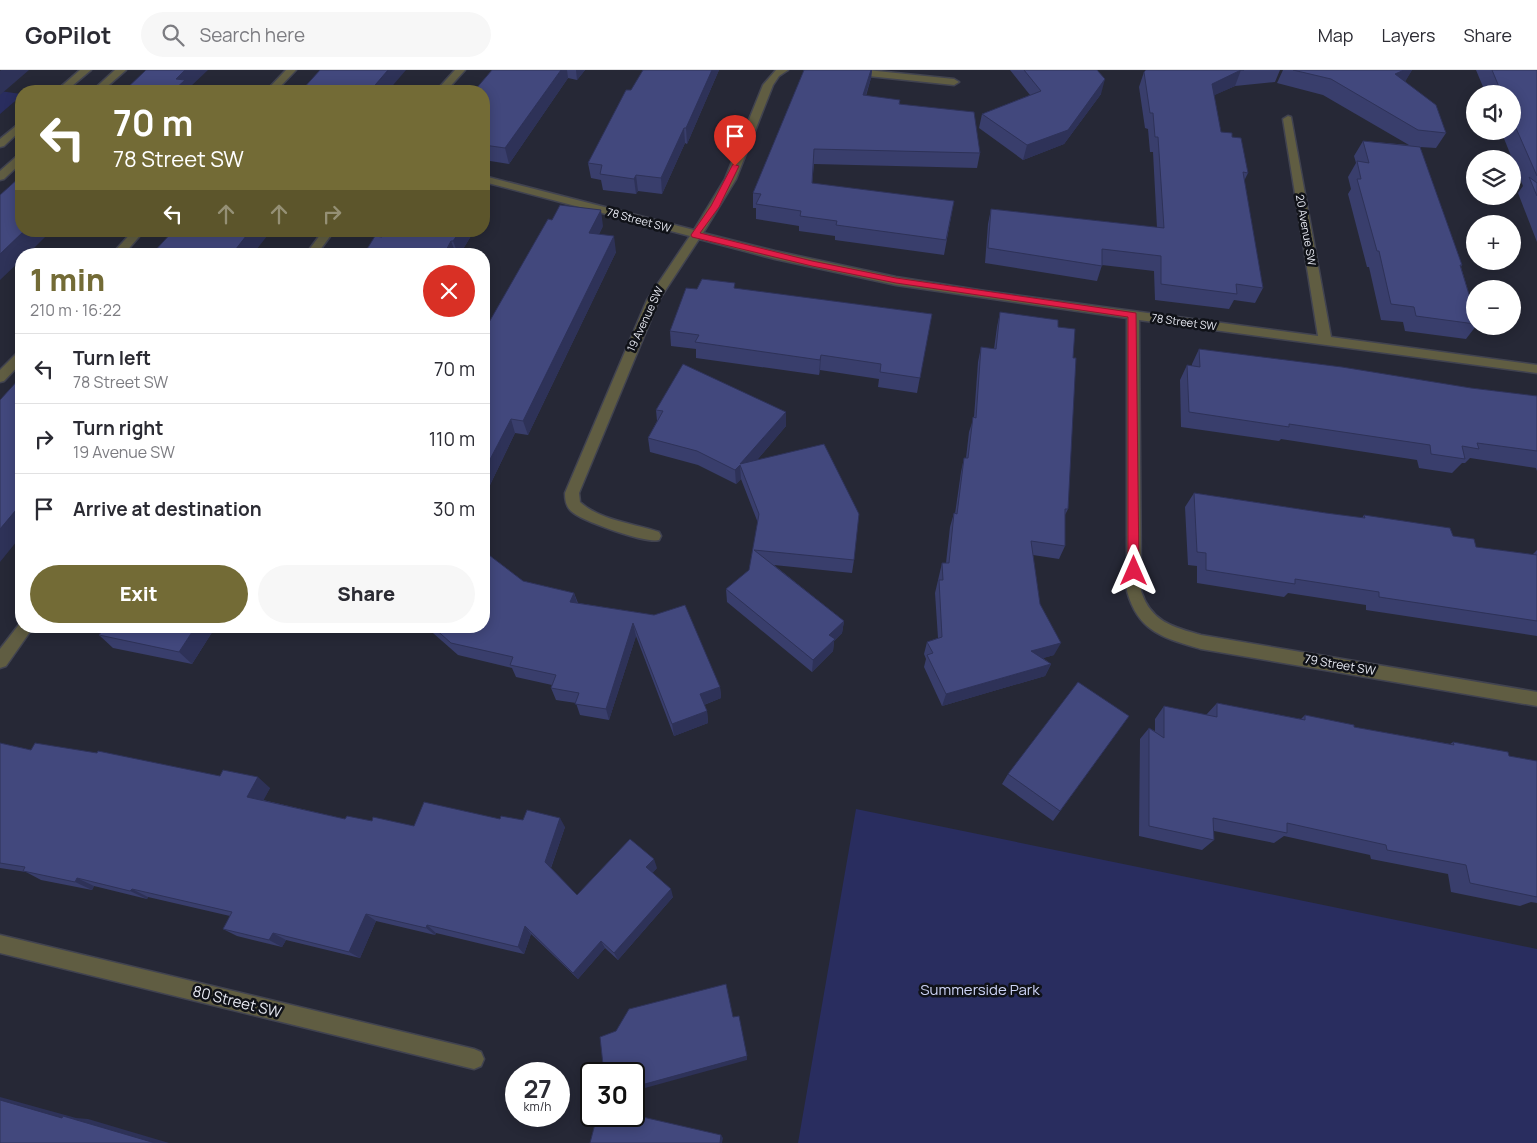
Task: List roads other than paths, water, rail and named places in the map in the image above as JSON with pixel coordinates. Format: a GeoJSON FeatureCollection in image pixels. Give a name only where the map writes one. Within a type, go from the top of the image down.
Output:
{"type":"FeatureCollection","features":[{"type":"Feature","properties":{"kind":"street"},"geometry":{"type":"LineString","coordinates":[[68,85],[86,70]]}},
{"type":"Feature","properties":{"kind":"street"},"geometry":{"type":"LineString","coordinates":[[104,85],[121,70]]}},
{"type":"Feature","properties":{"kind":"street"},"geometry":{"type":"LineString","coordinates":[[277,85],[291,70]]}},
{"type":"Feature","properties":{"kind":"street"},"geometry":{"type":"LineString","coordinates":[[446,85],[460,70]]}},
{"type":"Feature","properties":{"kind":"street","name":"19 Avenue SW"},"geometry":{"type":"LineString","coordinates":[[654,536],[590,516],[578,509],[573,503],[572,493],[653,300],[715,207],[731,177],[771,78],[783,70]]}},
{"type":"Feature","properties":{"kind":"street"},"geometry":{"type":"LineString","coordinates":[[840,70],[954,82]]}},
{"type":"Feature","properties":{"kind":"street","name":"20 Avenue SW"},"geometry":{"type":"LineString","coordinates":[[1288,119],[1326,340]]}},
{"type":"Feature","properties":{"kind":"street"},"geometry":{"type":"LineString","coordinates":[[0,144],[15,130]]}},
{"type":"Feature","properties":{"kind":"street"},"geometry":{"type":"LineString","coordinates":[[0,177],[15,163]]}},
{"type":"Feature","properties":{"kind":"street","name":"78 Street SW"},"geometry":{"type":"LineString","coordinates":[[490,181],[812,264],[896,281],[985,295],[1537,369]]}},
{"type":"Feature","properties":{"kind":"street"},"geometry":{"type":"LineString","coordinates":[[122,248],[133,237]]}},
{"type":"Feature","properties":{"kind":"street"},"geometry":{"type":"LineString","coordinates":[[316,248],[324,237]]}},
{"type":"Feature","properties":{"kind":"street","name":"79 Street SW"},"geometry":{"type":"LineString","coordinates":[[1133,315],[1134,591],[1140,610],[1147,619],[1168,632],[1201,642],[1537,700]]}},
{"type":"Feature","properties":{"kind":"street"},"geometry":{"type":"LineString","coordinates":[[0,378],[15,362]]}},
{"type":"Feature","properties":{"kind":"street"},"geometry":{"type":"LineString","coordinates":[[0,661],[22,633]]}},
{"type":"Feature","properties":{"kind":"street","name":"80 Street SW"},"geometry":{"type":"LineString","coordinates":[[0,944],[474,1059]]}},
{"type":"Feature","properties":{"kind":"park label","name":"Summerside Park"},"geometry":{"type":"Point","coordinates":[980,990]}}]}
